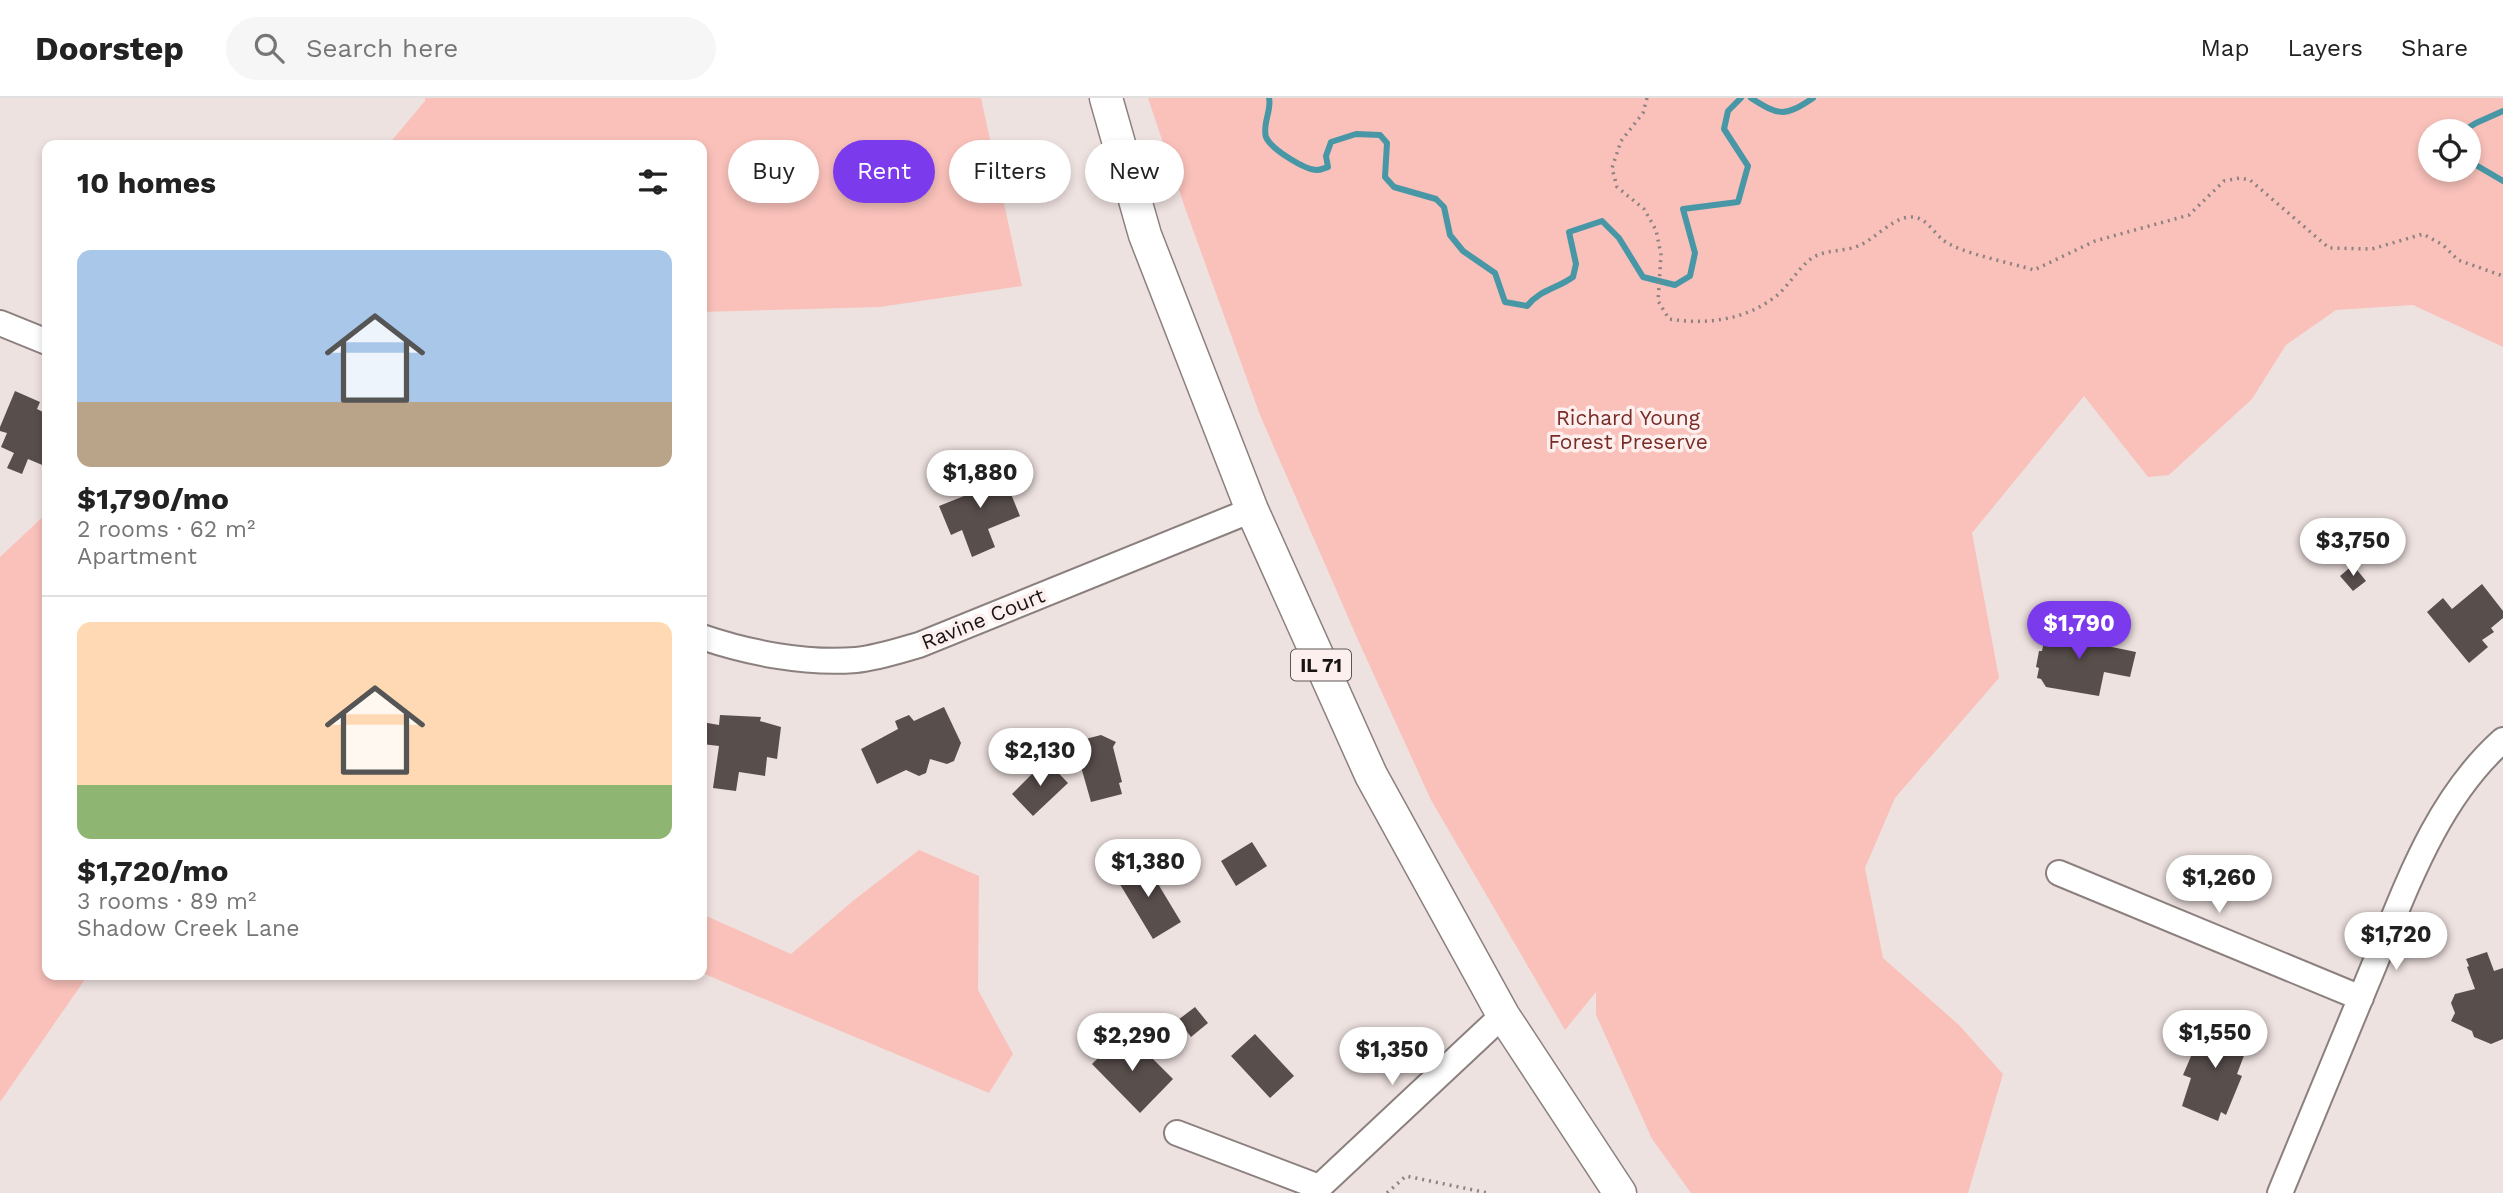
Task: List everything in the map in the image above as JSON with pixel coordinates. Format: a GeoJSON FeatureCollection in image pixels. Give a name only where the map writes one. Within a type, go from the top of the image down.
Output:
{"type":"FeatureCollection","features":[{"type":"Feature","properties":{"kind":"main road","name":"IL 71"},"geometry":{"type":"LineString","coordinates":[[1106,98],[1145,235],[1252,510],[1371,775],[1503,1015],[1620,1193]]}},
{"type":"Feature","properties":{"kind":"street"},"geometry":{"type":"LineString","coordinates":[[0,323],[42,340]]}},
{"type":"Feature","properties":{"kind":"street","name":"Ravine Court"},"geometry":{"type":"LineString","coordinates":[[707,639],[735,648],[818,659],[856,660],[888,654],[919,645],[1252,510]]}},
{"type":"Feature","properties":{"kind":"street"},"geometry":{"type":"LineString","coordinates":[[2280,1193],[2418,859],[2455,795],[2503,740]]}},
{"type":"Feature","properties":{"kind":"street"},"geometry":{"type":"LineString","coordinates":[[2059,873],[2361,998]]}},
{"type":"Feature","properties":{"kind":"street"},"geometry":{"type":"LineString","coordinates":[[1177,1133],[1316,1190],[1503,1015]]}},
{"type":"Feature","properties":{"kind":"path"},"geometry":{"type":"LineString","coordinates":[[1647,98],[1643,113],[1621,141],[1612,168],[1617,187],[1644,209],[1656,230],[1661,260],[1658,301],[1670,319],[1690,322],[1742,317],[1776,297],[1812,258],[1833,250],[1858,246],[1906,218],[1917,217],[1944,241],[1958,248],[2034,270],[2095,241],[2189,215],[2224,181],[2240,178],[2250,180],[2329,248],[2372,249],[2423,234],[2443,245],[2458,260],[2503,276]]}},
{"type":"Feature","properties":{"kind":"path"},"geometry":{"type":"LineString","coordinates":[[1387,1193],[1406,1176],[1489,1193]]}},
{"type":"Feature","properties":{"kind":"green space"},"geometry":{"type":"Polygon","coordinates":[[[425,98],[981,98],[990,140],[949,140],[949,203],[1004,203],[1022,286],[880,307],[707,312],[707,140],[392,140],[425,98]]]}},
{"type":"Feature","properties":{"kind":"green space","name":"Richard Young Forest Preserve"},"geometry":{"type":"Polygon","coordinates":[[[1148,98],[2503,98],[2503,347],[2413,305],[2336,310],[2286,345],[2252,399],[2169,475],[2148,477],[2084,396],[1972,533],[1999,678],[1895,798],[1865,868],[1883,958],[1959,1025],[2003,1074],[1968,1193],[1691,1193],[1652,1139],[1596,1015],[1596,992],[1565,1030],[1431,800],[1260,415],[1183,203],[1184,140],[1162,140],[1148,98]]]}},
{"type":"Feature","properties":{"kind":"green space"},"geometry":{"type":"Polygon","coordinates":[[[42,518],[42,980],[85,980],[0,1102],[0,557],[42,518]]]}},
{"type":"Feature","properties":{"kind":"green space"},"geometry":{"type":"Polygon","coordinates":[[[919,850],[979,876],[978,990],[1013,1054],[989,1093],[707,975],[707,916],[791,954],[854,900],[919,850]]]}},
{"type":"Feature","properties":{"kind":"building"},"geometry":{"type":"Polygon","coordinates":[[[15,391],[40,402],[37,409],[42,412],[42,465],[28,459],[22,474],[7,468],[14,453],[1,447],[7,433],[0,431],[15,391]]]}},
{"type":"Feature","properties":{"kind":"building"},"geometry":{"type":"Polygon","coordinates":[[[976,469],[992,476],[1002,472],[1020,516],[988,529],[995,547],[972,557],[962,530],[951,535],[939,506],[964,496],[962,493],[969,473],[976,469]]]}},
{"type":"Feature","properties":{"kind":"building"},"geometry":{"type":"Polygon","coordinates":[[[2353,565],[2366,581],[2353,591],[2340,576],[2353,565]]]}},
{"type":"Feature","properties":{"kind":"building"},"geometry":{"type":"Polygon","coordinates":[[[2482,584],[2503,611],[2503,618],[2491,628],[2494,632],[2482,640],[2488,647],[2469,663],[2427,612],[2443,598],[2452,609],[2482,584]]]}},
{"type":"Feature","properties":{"kind":"building"},"geometry":{"type":"Polygon","coordinates":[[[2048,623],[2090,631],[2088,642],[2136,652],[2130,677],[2104,672],[2099,696],[2046,687],[2041,679],[2037,678],[2039,668],[2036,667],[2048,623]]]}},
{"type":"Feature","properties":{"kind":"building"},"geometry":{"type":"Polygon","coordinates":[[[944,707],[961,743],[954,761],[947,764],[930,759],[926,773],[919,776],[906,770],[877,784],[861,749],[898,729],[895,721],[909,715],[914,721],[944,707]]]}},
{"type":"Feature","properties":{"kind":"building"},"geometry":{"type":"Polygon","coordinates":[[[720,715],[761,717],[760,721],[781,727],[777,759],[767,757],[765,776],[739,772],[736,791],[713,788],[719,746],[707,745],[707,723],[719,725],[720,715]]]}},
{"type":"Feature","properties":{"kind":"building"},"geometry":{"type":"Polygon","coordinates":[[[1101,735],[1116,742],[1113,747],[1122,782],[1119,783],[1122,794],[1091,802],[1074,742],[1101,735]]]}},
{"type":"Feature","properties":{"kind":"building"},"geometry":{"type":"Polygon","coordinates":[[[1046,760],[1068,783],[1033,816],[1012,794],[1046,760]]]}},
{"type":"Feature","properties":{"kind":"building"},"geometry":{"type":"Polygon","coordinates":[[[1252,842],[1267,866],[1236,886],[1221,861],[1252,842]]]}},
{"type":"Feature","properties":{"kind":"building"},"geometry":{"type":"Polygon","coordinates":[[[1143,859],[1181,922],[1153,939],[1115,876],[1143,859]]]}},
{"type":"Feature","properties":{"kind":"building"},"geometry":{"type":"Polygon","coordinates":[[[2487,952],[2494,971],[2503,968],[2503,1039],[2491,1044],[2474,1037],[2472,1031],[2451,1021],[2455,1013],[2451,1003],[2455,994],[2475,989],[2466,959],[2487,952]]]}},
{"type":"Feature","properties":{"kind":"building"},"geometry":{"type":"Polygon","coordinates":[[[1195,1007],[1208,1023],[1191,1037],[1178,1020],[1195,1007]]]}},
{"type":"Feature","properties":{"kind":"building"},"geometry":{"type":"Polygon","coordinates":[[[2207,1019],[2251,1037],[2237,1074],[2242,1076],[2226,1115],[2221,1112],[2218,1121],[2182,1106],[2191,1078],[2183,1075],[2207,1019]]]}},
{"type":"Feature","properties":{"kind":"building"},"geometry":{"type":"Polygon","coordinates":[[[1122,1034],[1145,1057],[1148,1054],[1173,1079],[1140,1113],[1092,1064],[1122,1034]]]}},
{"type":"Feature","properties":{"kind":"building"},"geometry":{"type":"Polygon","coordinates":[[[1255,1034],[1294,1076],[1270,1098],[1231,1056],[1255,1034]]]}},
{"type":"Feature","properties":{"kind":"waterway"},"geometry":{"type":"LineString","coordinates":[[1269,98],[1265,127],[1269,142],[1281,153],[1312,169],[1328,167],[1326,156],[1331,142],[1356,134],[1380,135],[1387,143],[1385,177],[1394,187],[1436,199],[1444,207],[1450,235],[1463,251],[1495,273],[1505,302],[1527,306],[1537,296],[1573,277],[1576,264],[1569,232],[1602,221],[1619,238],[1643,277],[1675,285],[1690,276],[1695,253],[1683,209],[1738,202],[1748,166],[1724,129],[1728,111],[1741,98]]}},
{"type":"Feature","properties":{"kind":"waterway"},"geometry":{"type":"LineString","coordinates":[[1751,98],[1782,112],[1795,109],[1813,98]]}},
{"type":"Feature","properties":{"kind":"waterway"},"geometry":{"type":"LineString","coordinates":[[2481,121],[2503,111]]}},
{"type":"Feature","properties":{"kind":"waterway"},"geometry":{"type":"LineString","coordinates":[[2481,168],[2503,181]]}}]}
